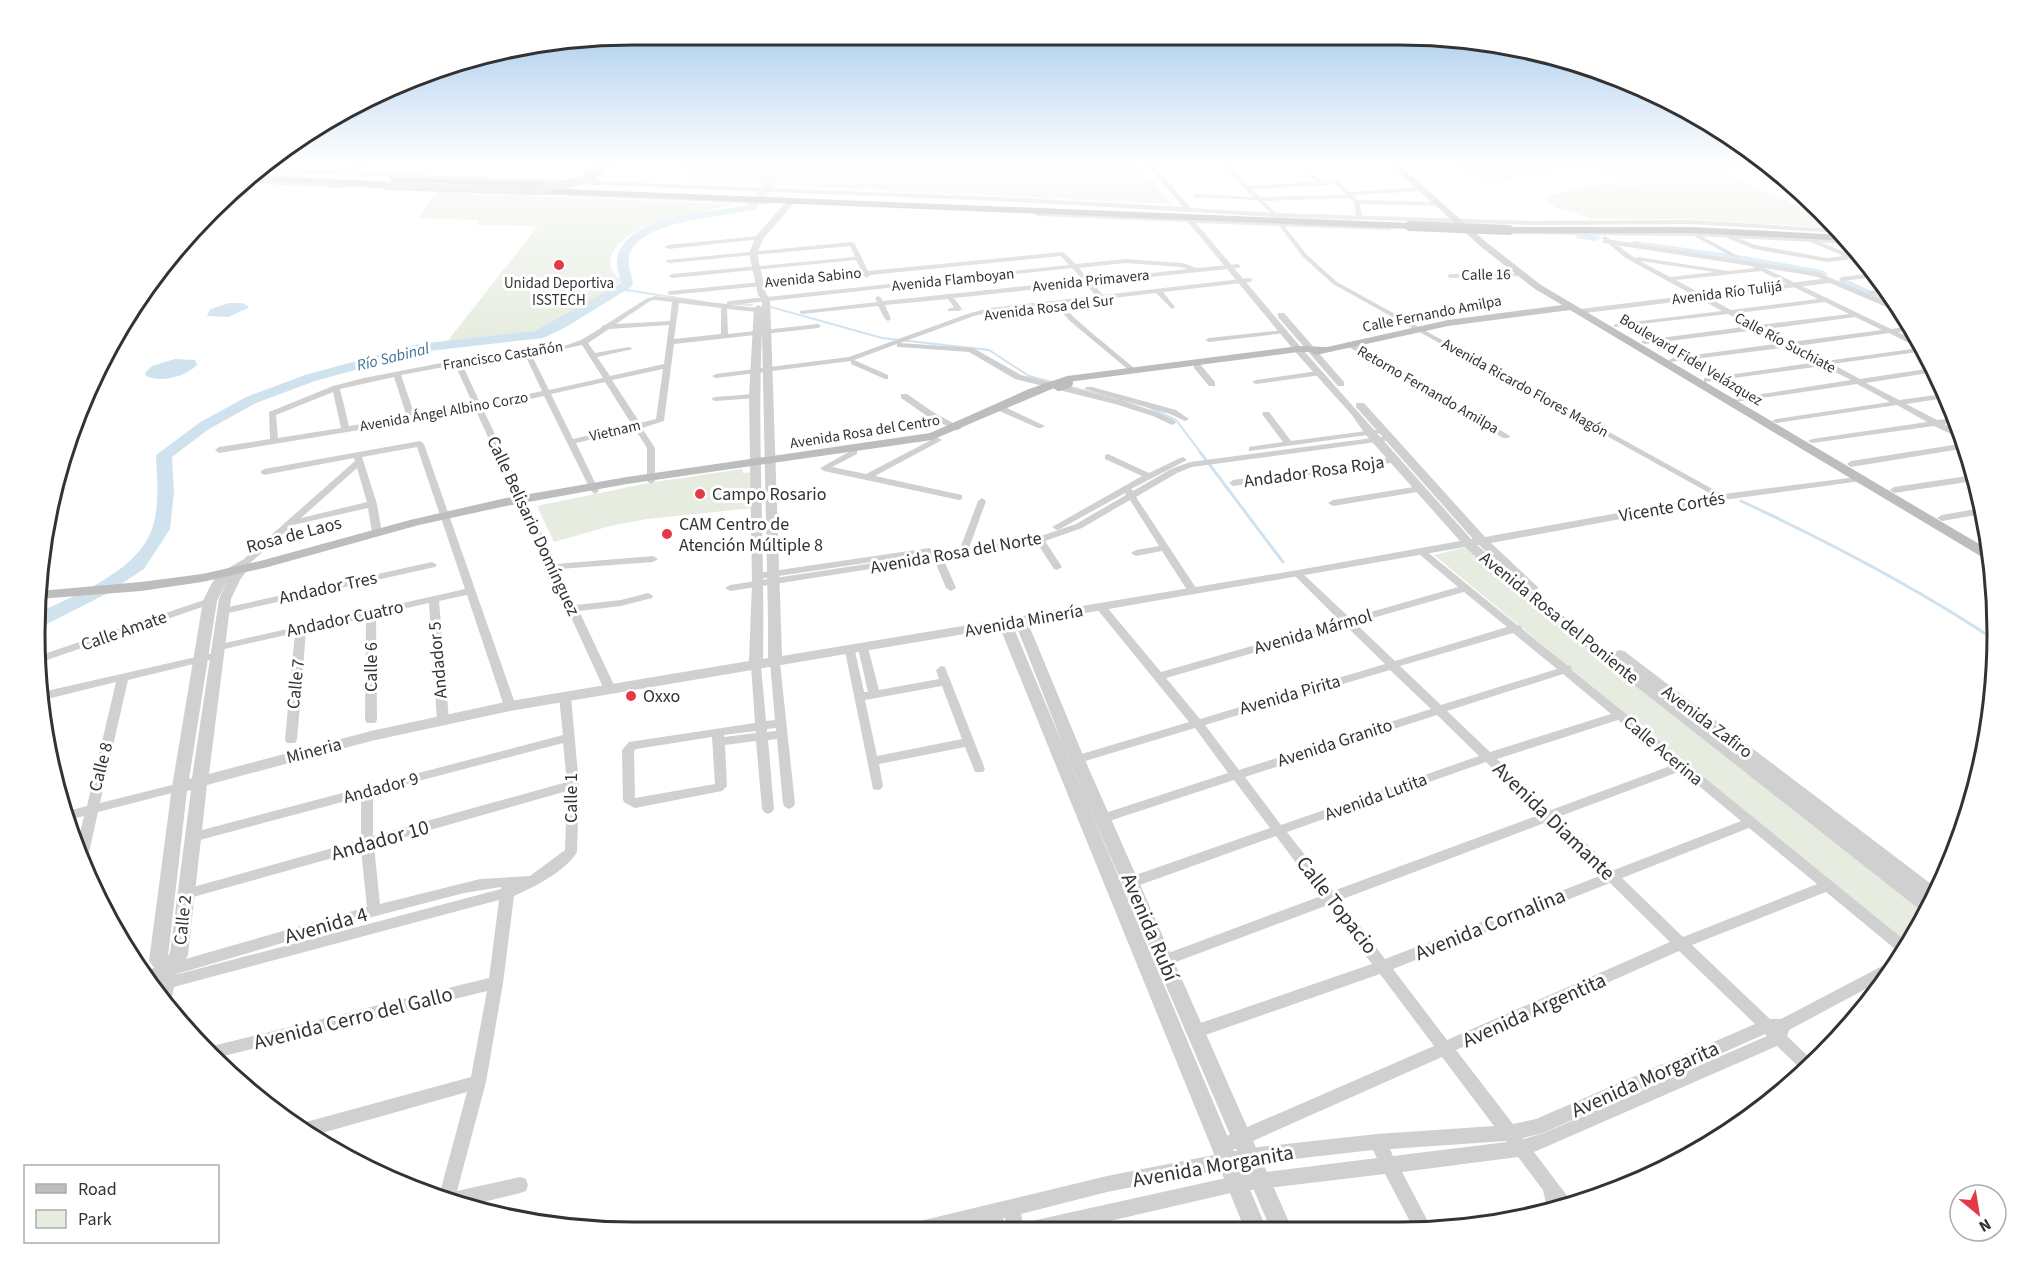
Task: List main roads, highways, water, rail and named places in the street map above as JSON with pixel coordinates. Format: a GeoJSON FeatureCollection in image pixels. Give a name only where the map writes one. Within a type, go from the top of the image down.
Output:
{"type":"FeatureCollection","features":[{"type":"Feature","properties":{"kind":"highway"},"geometry":{"type":"LineString","coordinates":[[1352,222],[1507,228],[1693,230],[1835,238]]}},
{"type":"Feature","properties":{"kind":"highway"},"geometry":{"type":"LineString","coordinates":[[1507,228],[1688,226],[1828,231]]}},
{"type":"Feature","properties":{"kind":"main road","name":"Boulevard Fidel Velázquez"},"geometry":{"type":"LineString","coordinates":[[1464,222],[1546,286],[1581,309],[1646,342],[1735,400],[1812,441],[1979,541]]}},
{"type":"Feature","properties":{"kind":"main road","name":"Boulevard Fidel Velázquez"},"geometry":{"type":"LineString","coordinates":[[1465,222],[1522,275],[1735,400],[1981,550]]}},
{"type":"Feature","properties":{"kind":"main road","name":"Calle Fernando Amilpa"},"geometry":{"type":"LineString","coordinates":[[1309,351],[1482,318],[1581,309]]}},
{"type":"Feature","properties":{"kind":"main road","name":"Avenida Rosa del Centro"},"geometry":{"type":"LineString","coordinates":[[1059,384],[1309,351]]}},
{"type":"Feature","properties":{"kind":"main road","name":"Avenida Rosa del Centro"},"geometry":{"type":"LineString","coordinates":[[446,518],[651,479],[932,436],[958,428],[1059,384],[1131,370],[1309,351]]}},
{"type":"Feature","properties":{"kind":"main road","name":"Avenida Rosa del Centro"},"geometry":{"type":"LineString","coordinates":[[761,462],[938,440],[966,430],[1004,409]]}},
{"type":"Feature","properties":{"kind":"main road","name":"Rosa de Laos"},"geometry":{"type":"LineString","coordinates":[[234,572],[377,533],[446,518]]}},
{"type":"Feature","properties":{"kind":"main road","name":"Rosa de Laos"},"geometry":{"type":"LineString","coordinates":[[234,572],[446,518]]}},
{"type":"Feature","properties":{"kind":"main road"},"geometry":{"type":"LineString","coordinates":[[46,599],[149,589],[234,572]]}},
{"type":"Feature","properties":{"kind":"water"},"geometry":{"type":"Polygon","coordinates":[[[229,303],[242,303],[248,308],[228,317],[207,316],[210,309],[229,303]]]}},
{"type":"Feature","properties":{"kind":"water"},"geometry":{"type":"Polygon","coordinates":[[[175,359],[195,360],[197,365],[173,378],[159,379],[146,376],[145,373],[152,366],[175,359]]]}},
{"type":"Feature","properties":{"kind":"waterway","name":"Río Sabinal"},"geometry":{"type":"LineString","coordinates":[[45,617],[99,590],[138,565],[161,529],[166,492],[164,455],[204,426],[251,400],[310,378],[419,348],[538,335],[561,324],[627,284],[623,256],[630,243],[642,233],[672,222]]}},
{"type":"Feature","properties":{"kind":"waterway"},"geometry":{"type":"LineString","coordinates":[[1581,236],[1595,238]]}},
{"type":"Feature","properties":{"kind":"waterway"},"geometry":{"type":"LineString","coordinates":[[1635,244],[1744,259],[1822,274]]}},
{"type":"Feature","properties":{"kind":"waterway"},"geometry":{"type":"LineString","coordinates":[[1843,282],[1884,301]]}},
{"type":"Feature","properties":{"kind":"waterway","name":"Río Sabinal"},"geometry":{"type":"LineString","coordinates":[[617,289],[630,291]]}},
{"type":"Feature","properties":{"kind":"waterway"},"geometry":{"type":"LineString","coordinates":[[620,289],[704,302]]}},
{"type":"Feature","properties":{"kind":"waterway"},"geometry":{"type":"LineString","coordinates":[[736,304],[752,305]]}},
{"type":"Feature","properties":{"kind":"waterway"},"geometry":{"type":"LineString","coordinates":[[771,307],[882,338],[989,350],[1029,376],[1052,382]]}},
{"type":"Feature","properties":{"kind":"waterway"},"geometry":{"type":"LineString","coordinates":[[1067,386],[1110,397]]}},
{"type":"Feature","properties":{"kind":"waterway"},"geometry":{"type":"LineString","coordinates":[[1148,407],[1176,420],[1201,453]]}},
{"type":"Feature","properties":{"kind":"waterway"},"geometry":{"type":"LineString","coordinates":[[1200,452],[1283,562]]}},
{"type":"Feature","properties":{"kind":"waterway"},"geometry":{"type":"LineString","coordinates":[[1741,501],[1871,566],[1934,601],[1987,635]]}},
{"type":"Feature","properties":{"kind":"place","name":"Unidad Deportiva ISSTECH"},"geometry":{"type":"Point","coordinates":[559,265]}},
{"type":"Feature","properties":{"kind":"place","name":"Campo Rosario"},"geometry":{"type":"Point","coordinates":[700,494]}},
{"type":"Feature","properties":{"kind":"place","name":"CAM Centro de Atención Múltiple 8"},"geometry":{"type":"Point","coordinates":[667,534]}},
{"type":"Feature","properties":{"kind":"place","name":"Oxxo"},"geometry":{"type":"Point","coordinates":[631,696]}}]}
